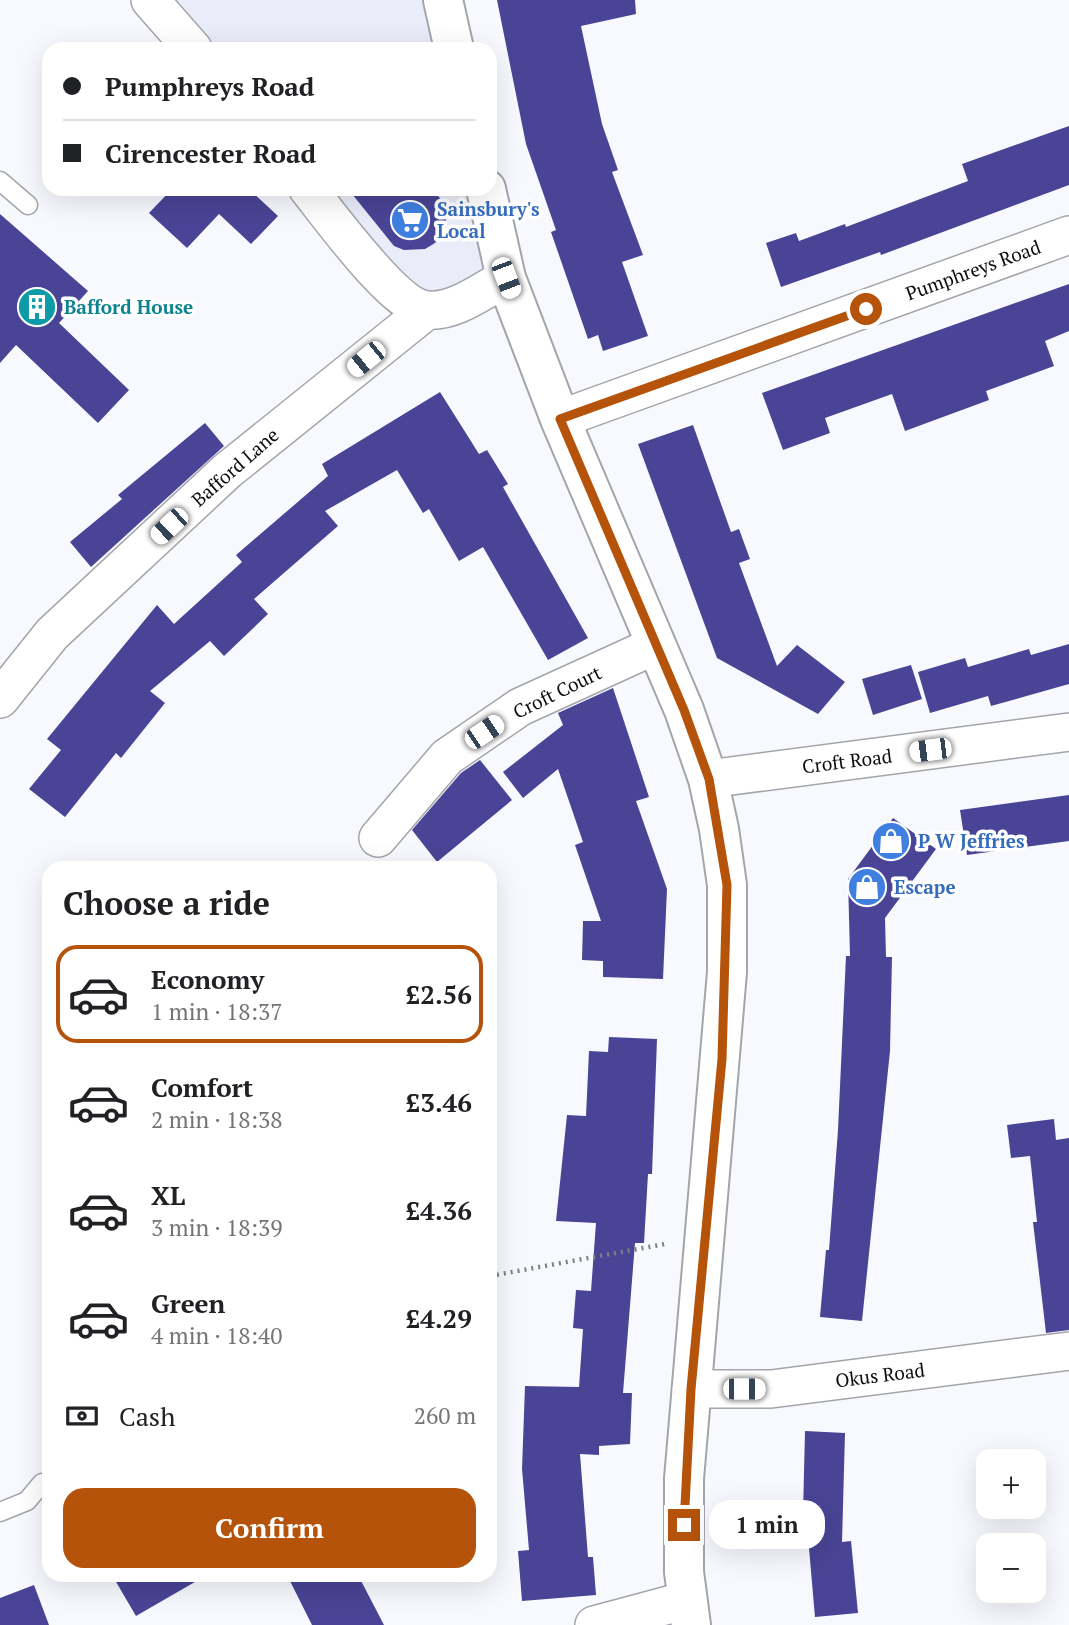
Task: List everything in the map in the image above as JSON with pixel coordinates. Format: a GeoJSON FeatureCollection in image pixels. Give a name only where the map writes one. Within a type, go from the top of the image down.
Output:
{"type":"FeatureCollection","features":[{"type":"Feature","properties":{"kind":"main road"},"geometry":{"type":"LineString","coordinates":[[443,0],[452,42]]}},
{"type":"Feature","properties":{"kind":"main road"},"geometry":{"type":"LineString","coordinates":[[488,196],[506,278],[560,419],[656,645],[709,779],[727,885],[726,986],[684,1479],[689,1613]]}},
{"type":"Feature","properties":{"kind":"street"},"geometry":{"type":"LineString","coordinates":[[150,0],[186,42]]}},
{"type":"Feature","properties":{"kind":"street"},"geometry":{"type":"LineString","coordinates":[[314,196],[383,280],[406,301],[426,311],[450,308],[506,278]]}},
{"type":"Feature","properties":{"kind":"street","name":"Pumphreys Road"},"geometry":{"type":"LineString","coordinates":[[560,419],[1069,235]]}},
{"type":"Feature","properties":{"kind":"street","name":"Bafford Lane"},"geometry":{"type":"LineString","coordinates":[[0,699],[52,634],[227,471],[426,311]]}},
{"type":"Feature","properties":{"kind":"street","name":"Croft Court"},"geometry":{"type":"LineString","coordinates":[[378,838],[447,757],[520,707],[656,645]]}},
{"type":"Feature","properties":{"kind":"street","name":"Croft Road"},"geometry":{"type":"LineString","coordinates":[[709,779],[1069,732]]}},
{"type":"Feature","properties":{"kind":"street","name":"Okus Road"},"geometry":{"type":"LineString","coordinates":[[691,1389],[771,1389],[1069,1351]]}},
{"type":"Feature","properties":{"kind":"street"},"geometry":{"type":"LineString","coordinates":[[594,1625],[689,1613]]}},
{"type":"Feature","properties":{"kind":"lane"},"geometry":{"type":"LineString","coordinates":[[0,181],[28,205]]}},
{"type":"Feature","properties":{"kind":"lane"},"geometry":{"type":"LineString","coordinates":[[0,1512],[27,1501],[42,1483]]}},
{"type":"Feature","properties":{"kind":"path"},"geometry":{"type":"LineString","coordinates":[[497,1275],[706,1236]]}},
{"type":"Feature","properties":{"kind":"shaded area"},"geometry":{"type":"Polygon","coordinates":[[[167,0],[443,0],[452,42],[189,42],[167,0]]]}},
{"type":"Feature","properties":{"kind":"shaded area"},"geometry":{"type":"Polygon","coordinates":[[[315,196],[488,196],[506,278],[426,311],[315,196]]]}},
{"type":"Feature","properties":{"kind":"building"},"geometry":{"type":"Polygon","coordinates":[[[497,0],[635,0],[636,14],[581,26],[602,124],[618,170],[612,172],[643,255],[622,262],[648,336],[603,351],[598,335],[588,339],[551,232],[556,230],[526,144],[497,0]]]}},
{"type":"Feature","properties":{"kind":"building"},"geometry":{"type":"Polygon","coordinates":[[[1069,126],[1069,185],[881,255],[880,252],[781,287],[766,243],[796,233],[799,241],[845,224],[846,227],[968,181],[962,164],[1069,126]]]}},
{"type":"Feature","properties":{"kind":"building"},"geometry":{"type":"Polygon","coordinates":[[[165,196],[257,196],[278,216],[251,244],[219,214],[187,248],[149,213],[165,196]]]}},
{"type":"Feature","properties":{"kind":"building","name":"Sainsbury's Local"},"geometry":{"type":"Polygon","coordinates":[[[354,196],[438,196],[445,205],[446,226],[435,243],[425,249],[404,250],[394,246],[354,196]]]}},
{"type":"Feature","properties":{"kind":"building","name":"Bafford House"},"geometry":{"type":"Polygon","coordinates":[[[0,214],[88,291],[59,323],[129,390],[98,423],[16,345],[0,363],[0,214]]]}},
{"type":"Feature","properties":{"kind":"building"},"geometry":{"type":"Polygon","coordinates":[[[1069,284],[1069,331],[1045,341],[1054,366],[986,391],[989,400],[905,431],[892,394],[825,418],[830,433],[783,450],[762,393],[1069,284]]]}},
{"type":"Feature","properties":{"kind":"building"},"geometry":{"type":"Polygon","coordinates":[[[440,392],[479,454],[487,450],[508,484],[503,487],[588,638],[548,660],[483,547],[459,561],[429,509],[423,513],[397,470],[325,511],[338,526],[254,599],[268,614],[224,656],[210,641],[150,691],[165,703],[121,758],[116,753],[65,817],[29,789],[61,750],[47,739],[157,605],[174,624],[242,562],[236,555],[328,476],[322,464],[440,392]]]}},
{"type":"Feature","properties":{"kind":"building"},"geometry":{"type":"Polygon","coordinates":[[[205,423],[224,446],[91,567],[70,542],[122,499],[118,495],[205,423]]]}},
{"type":"Feature","properties":{"kind":"building"},"geometry":{"type":"Polygon","coordinates":[[[693,425],[731,532],[739,529],[750,559],[739,563],[777,666],[797,645],[845,682],[818,714],[717,658],[638,444],[693,425]]]}},
{"type":"Feature","properties":{"kind":"building"},"geometry":{"type":"Polygon","coordinates":[[[1069,644],[1069,684],[991,706],[988,696],[930,713],[918,672],[965,658],[968,667],[1029,649],[1031,655],[1069,644]]]}},
{"type":"Feature","properties":{"kind":"building"},"geometry":{"type":"Polygon","coordinates":[[[911,665],[922,699],[873,715],[862,679],[911,665]]]}},
{"type":"Feature","properties":{"kind":"building"},"geometry":{"type":"Polygon","coordinates":[[[613,688],[649,797],[636,801],[667,889],[663,979],[603,977],[603,961],[582,960],[583,921],[601,921],[575,845],[583,842],[558,769],[523,798],[503,772],[563,725],[558,713],[613,688]]]}},
{"type":"Feature","properties":{"kind":"building"},"geometry":{"type":"Polygon","coordinates":[[[480,760],[512,800],[436,861],[412,830],[461,773],[480,760]]]}},
{"type":"Feature","properties":{"kind":"building"},"geometry":{"type":"Polygon","coordinates":[[[1069,795],[1069,841],[967,855],[960,810],[1069,795]]]}},
{"type":"Feature","properties":{"kind":"building"},"geometry":{"type":"Polygon","coordinates":[[[893,818],[936,849],[885,918],[886,957],[892,957],[890,1051],[862,1321],[820,1317],[826,1250],[829,1250],[838,1130],[846,956],[850,956],[848,879],[893,818]]]}},
{"type":"Feature","properties":{"kind":"building"},"geometry":{"type":"Polygon","coordinates":[[[609,1037],[657,1039],[652,1174],[648,1174],[644,1243],[635,1243],[623,1393],[632,1393],[630,1444],[599,1446],[599,1455],[580,1454],[588,1557],[593,1557],[596,1595],[522,1601],[518,1551],[529,1550],[522,1469],[525,1386],[579,1387],[583,1329],[573,1328],[576,1290],[591,1291],[596,1223],[556,1221],[567,1115],[586,1116],[589,1051],[608,1052],[609,1037]]]}},
{"type":"Feature","properties":{"kind":"building"},"geometry":{"type":"Polygon","coordinates":[[[1054,1119],[1056,1140],[1069,1138],[1069,1330],[1046,1333],[1033,1222],[1037,1222],[1030,1156],[1011,1158],[1007,1125],[1054,1119]]]}},
{"type":"Feature","properties":{"kind":"building"},"geometry":{"type":"Polygon","coordinates":[[[805,1431],[845,1433],[842,1542],[851,1541],[858,1613],[815,1617],[806,1514],[803,1514],[805,1431]]]}},
{"type":"Feature","properties":{"kind":"building"},"geometry":{"type":"Polygon","coordinates":[[[116,1582],[195,1582],[136,1616],[116,1582]]]}},
{"type":"Feature","properties":{"kind":"building"},"geometry":{"type":"Polygon","coordinates":[[[290,1582],[362,1582],[384,1625],[312,1625],[290,1582]]]}},
{"type":"Feature","properties":{"kind":"building"},"geometry":{"type":"Polygon","coordinates":[[[34,1585],[49,1625],[0,1625],[0,1598],[34,1585]]]}},
{"type":"Feature","properties":{"kind":"place","name":"Sainsbury's Local"},"geometry":{"type":"Point","coordinates":[410,220]}},
{"type":"Feature","properties":{"kind":"place","name":"Bafford House"},"geometry":{"type":"Point","coordinates":[37,307]}},
{"type":"Feature","properties":{"kind":"place","name":"P W Jeffries"},"geometry":{"type":"Point","coordinates":[891,841]}},
{"type":"Feature","properties":{"kind":"place","name":"Escape"},"geometry":{"type":"Point","coordinates":[867,887]}},
{"type":"Feature","properties":{"kind":"route"},"geometry":{"type":"LineString","coordinates":[[684,1525],[684,1479],[691,1389],[722,1059],[727,972],[727,885],[709,779],[684,710],[560,419],[866,309]]}}]}
